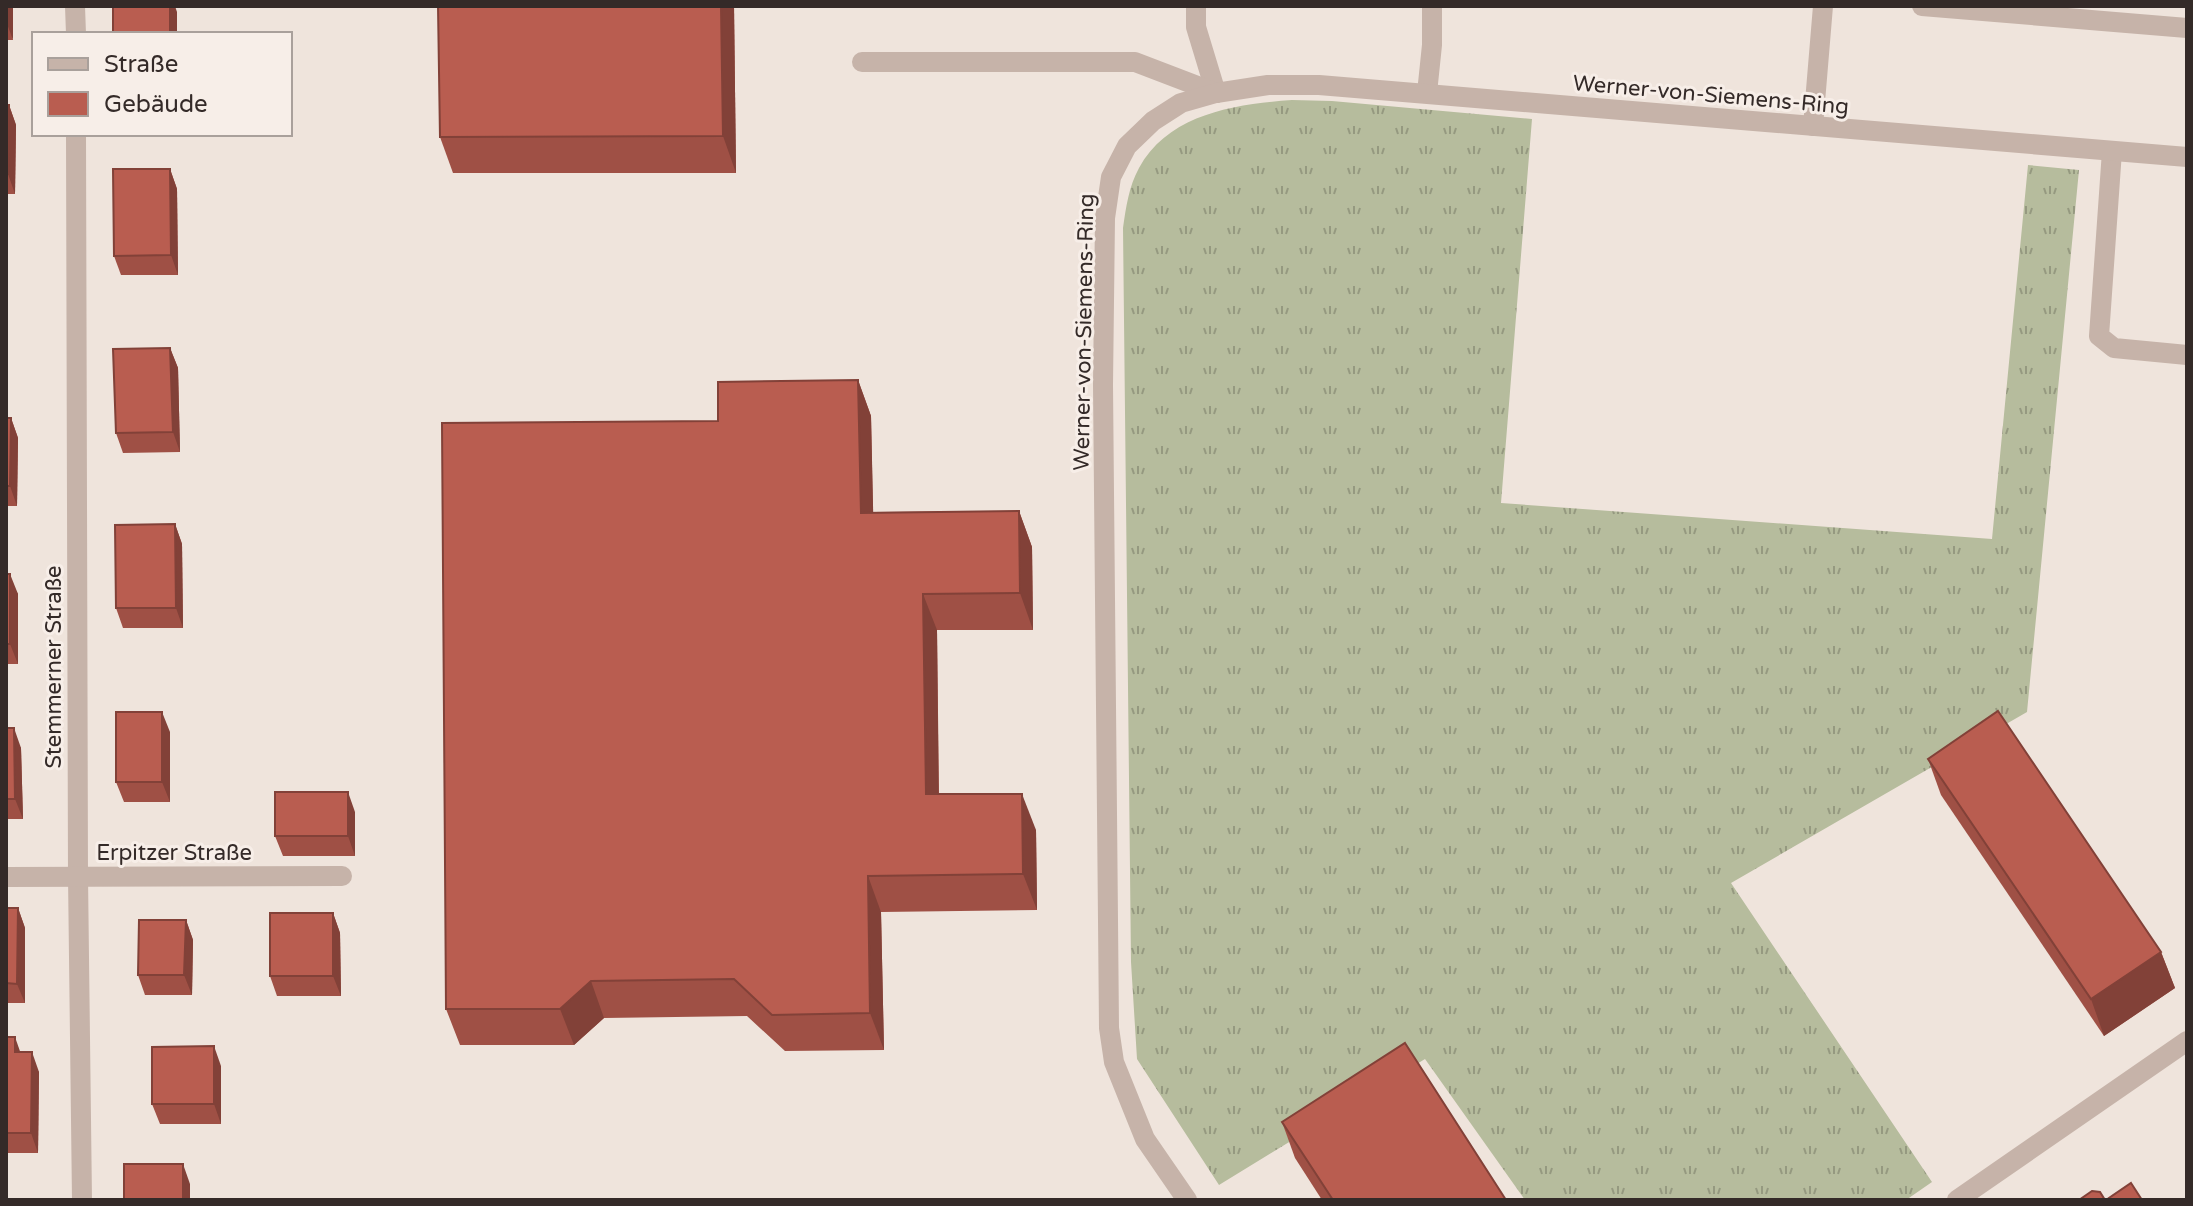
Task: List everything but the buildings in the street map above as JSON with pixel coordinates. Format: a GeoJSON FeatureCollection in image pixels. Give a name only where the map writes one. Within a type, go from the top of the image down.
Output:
{"type":"FeatureCollection","features":[{"type":"Feature","properties":{"kind":"street"},"geometry":{"type":"LineString","coordinates":[[75,6],[76,32]]}},
{"type":"Feature","properties":{"kind":"street"},"geometry":{"type":"LineString","coordinates":[[1196,6],[1196,27],[1216,93]]}},
{"type":"Feature","properties":{"kind":"street"},"geometry":{"type":"LineString","coordinates":[[1427,93],[1432,6]]}},
{"type":"Feature","properties":{"kind":"street"},"geometry":{"type":"LineString","coordinates":[[1813,126],[1823,6]]}},
{"type":"Feature","properties":{"kind":"street"},"geometry":{"type":"LineString","coordinates":[[1922,6],[2187,28]]}},
{"type":"Feature","properties":{"kind":"street"},"geometry":{"type":"LineString","coordinates":[[862,62],[1135,62],[1216,93]]}},
{"type":"Feature","properties":{"kind":"street","name":"Werner-von-Siemens-Ring"},"geometry":{"type":"LineString","coordinates":[[1187,1200],[1145,1139],[1114,1062],[1109,1028],[1103,400],[1105,218],[1111,177],[1127,146],[1153,121],[1181,103],[1216,93],[1268,85],[1319,85],[2187,157]]}},
{"type":"Feature","properties":{"kind":"street","name":"Stemmerner Straße"},"geometry":{"type":"LineString","coordinates":[[76,136],[82,1200]]}},
{"type":"Feature","properties":{"kind":"street"},"geometry":{"type":"LineString","coordinates":[[2112,151],[2099,336],[2114,348],[2187,355]]}},
{"type":"Feature","properties":{"kind":"street","name":"Erpitzer Straße"},"geometry":{"type":"LineString","coordinates":[[6,877],[342,876]]}},
{"type":"Feature","properties":{"kind":"street"},"geometry":{"type":"LineString","coordinates":[[1957,1200],[2187,1041]]}},
{"type":"Feature","properties":{"kind":"green space"},"geometry":{"type":"Polygon","coordinates":[[[1292,100],[1532,119],[1501,503],[1992,539],[2028,165],[2079,170],[2027,712],[1731,883],[1932,1182],[1906,1200],[1525,1200],[1425,1059],[1219,1185],[1137,1059],[1131,962],[1125,212],[1139,168],[1152,149],[1168,135],[1186,123],[1227,109],[1292,100]]]}}]}
